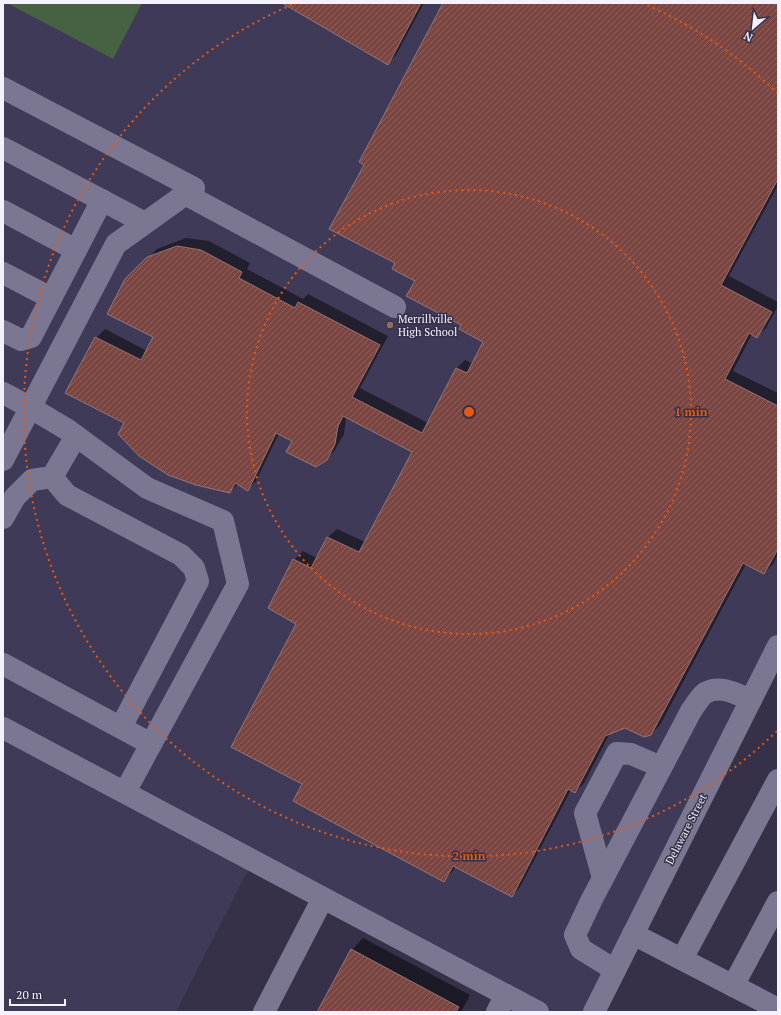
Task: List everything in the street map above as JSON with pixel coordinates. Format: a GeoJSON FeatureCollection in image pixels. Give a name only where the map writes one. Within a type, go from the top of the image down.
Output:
{"type":"FeatureCollection","features":[{"type":"Feature","properties":{"kind":"street"},"geometry":{"type":"LineString","coordinates":[[3,88],[194,188],[116,244],[3,458]]}},
{"type":"Feature","properties":{"kind":"street"},"geometry":{"type":"LineString","coordinates":[[3,148],[145,223]]}},
{"type":"Feature","properties":{"kind":"street"},"geometry":{"type":"LineString","coordinates":[[185,194],[395,307]]}},
{"type":"Feature","properties":{"kind":"street"},"geometry":{"type":"LineString","coordinates":[[3,331],[21,340],[31,337],[102,200]]}},
{"type":"Feature","properties":{"kind":"street"},"geometry":{"type":"LineString","coordinates":[[3,211],[76,250]]}},
{"type":"Feature","properties":{"kind":"street"},"geometry":{"type":"LineString","coordinates":[[3,273],[51,298]]}},
{"type":"Feature","properties":{"kind":"street"},"geometry":{"type":"LineString","coordinates":[[3,393],[76,436],[147,488],[223,521],[238,584],[125,792]]}},
{"type":"Feature","properties":{"kind":"street"},"geometry":{"type":"LineString","coordinates":[[52,477],[76,436]]}},
{"type":"Feature","properties":{"kind":"street"},"geometry":{"type":"LineString","coordinates":[[3,518],[14,496],[32,480],[52,477]]}},
{"type":"Feature","properties":{"kind":"street"},"geometry":{"type":"LineString","coordinates":[[52,477],[67,495],[181,555],[194,568],[198,581],[120,727]]}},
{"type":"Feature","properties":{"kind":"street","name":"Delaware Street"},"geometry":{"type":"LineString","coordinates":[[594,1012],[751,700],[771,680],[778,646]]}},
{"type":"Feature","properties":{"kind":"street"},"geometry":{"type":"LineString","coordinates":[[3,664],[151,744]]}},
{"type":"Feature","properties":{"kind":"street"},"geometry":{"type":"LineString","coordinates":[[615,970],[581,949],[575,935],[591,901],[691,711],[704,694],[715,689],[726,690],[751,700]]}},
{"type":"Feature","properties":{"kind":"street"},"geometry":{"type":"LineString","coordinates":[[3,728],[324,898],[502,1003],[538,1012]]}},
{"type":"Feature","properties":{"kind":"street"},"geometry":{"type":"LineString","coordinates":[[603,878],[585,813],[617,753],[631,754],[661,768]]}},
{"type":"Feature","properties":{"kind":"street"},"geometry":{"type":"LineString","coordinates":[[682,959],[778,780]]}},
{"type":"Feature","properties":{"kind":"street"},"geometry":{"type":"LineString","coordinates":[[264,1012],[324,898]]}},
{"type":"Feature","properties":{"kind":"street"},"geometry":{"type":"LineString","coordinates":[[733,986],[778,902]]}},
{"type":"Feature","properties":{"kind":"street"},"geometry":{"type":"LineString","coordinates":[[633,934],[778,1009]]}},
{"type":"Feature","properties":{"kind":"shaded area","name":"Merrillville High School"},"geometry":{"type":"Polygon","coordinates":[[[3,3],[778,3],[778,646],[594,1012],[537,1012],[253,860],[176,1012],[3,1012],[3,3]]]}},
{"type":"Feature","properties":{"kind":"green space"},"geometry":{"type":"Polygon","coordinates":[[[7,3],[142,3],[113,59],[7,3]]]}},
{"type":"Feature","properties":{"kind":"building"},"geometry":{"type":"Polygon","coordinates":[[[282,3],[421,3],[388,65],[282,3]]]}},
{"type":"Feature","properties":{"kind":"building"},"geometry":{"type":"Polygon","coordinates":[[[443,3],[778,3],[778,179],[721,285],[772,312],[757,338],[749,333],[725,379],[778,406],[778,549],[764,574],[743,563],[651,735],[644,737],[625,728],[605,736],[575,793],[568,789],[512,897],[453,866],[444,882],[293,801],[302,784],[231,747],[296,624],[268,608],[293,559],[311,568],[327,537],[359,552],[412,452],[343,416],[338,426],[335,444],[327,460],[316,467],[286,452],[292,441],[276,433],[248,491],[235,483],[230,493],[196,485],[168,475],[139,456],[118,434],[124,423],[65,393],[95,337],[141,360],[153,337],[107,314],[125,279],[147,257],[177,246],[201,250],[242,272],[239,278],[295,308],[298,302],[380,345],[352,397],[422,433],[456,368],[467,373],[483,342],[459,329],[461,325],[406,296],[415,281],[392,269],[395,263],[329,229],[364,165],[359,162],[443,3]]]}},
{"type":"Feature","properties":{"kind":"building"},"geometry":{"type":"Polygon","coordinates":[[[351,949],[459,1007],[456,1012],[317,1012],[351,949]]]}},
{"type":"Feature","properties":{"kind":"place","name":"Merrillville High School"},"geometry":{"type":"Point","coordinates":[390,325]}}]}
